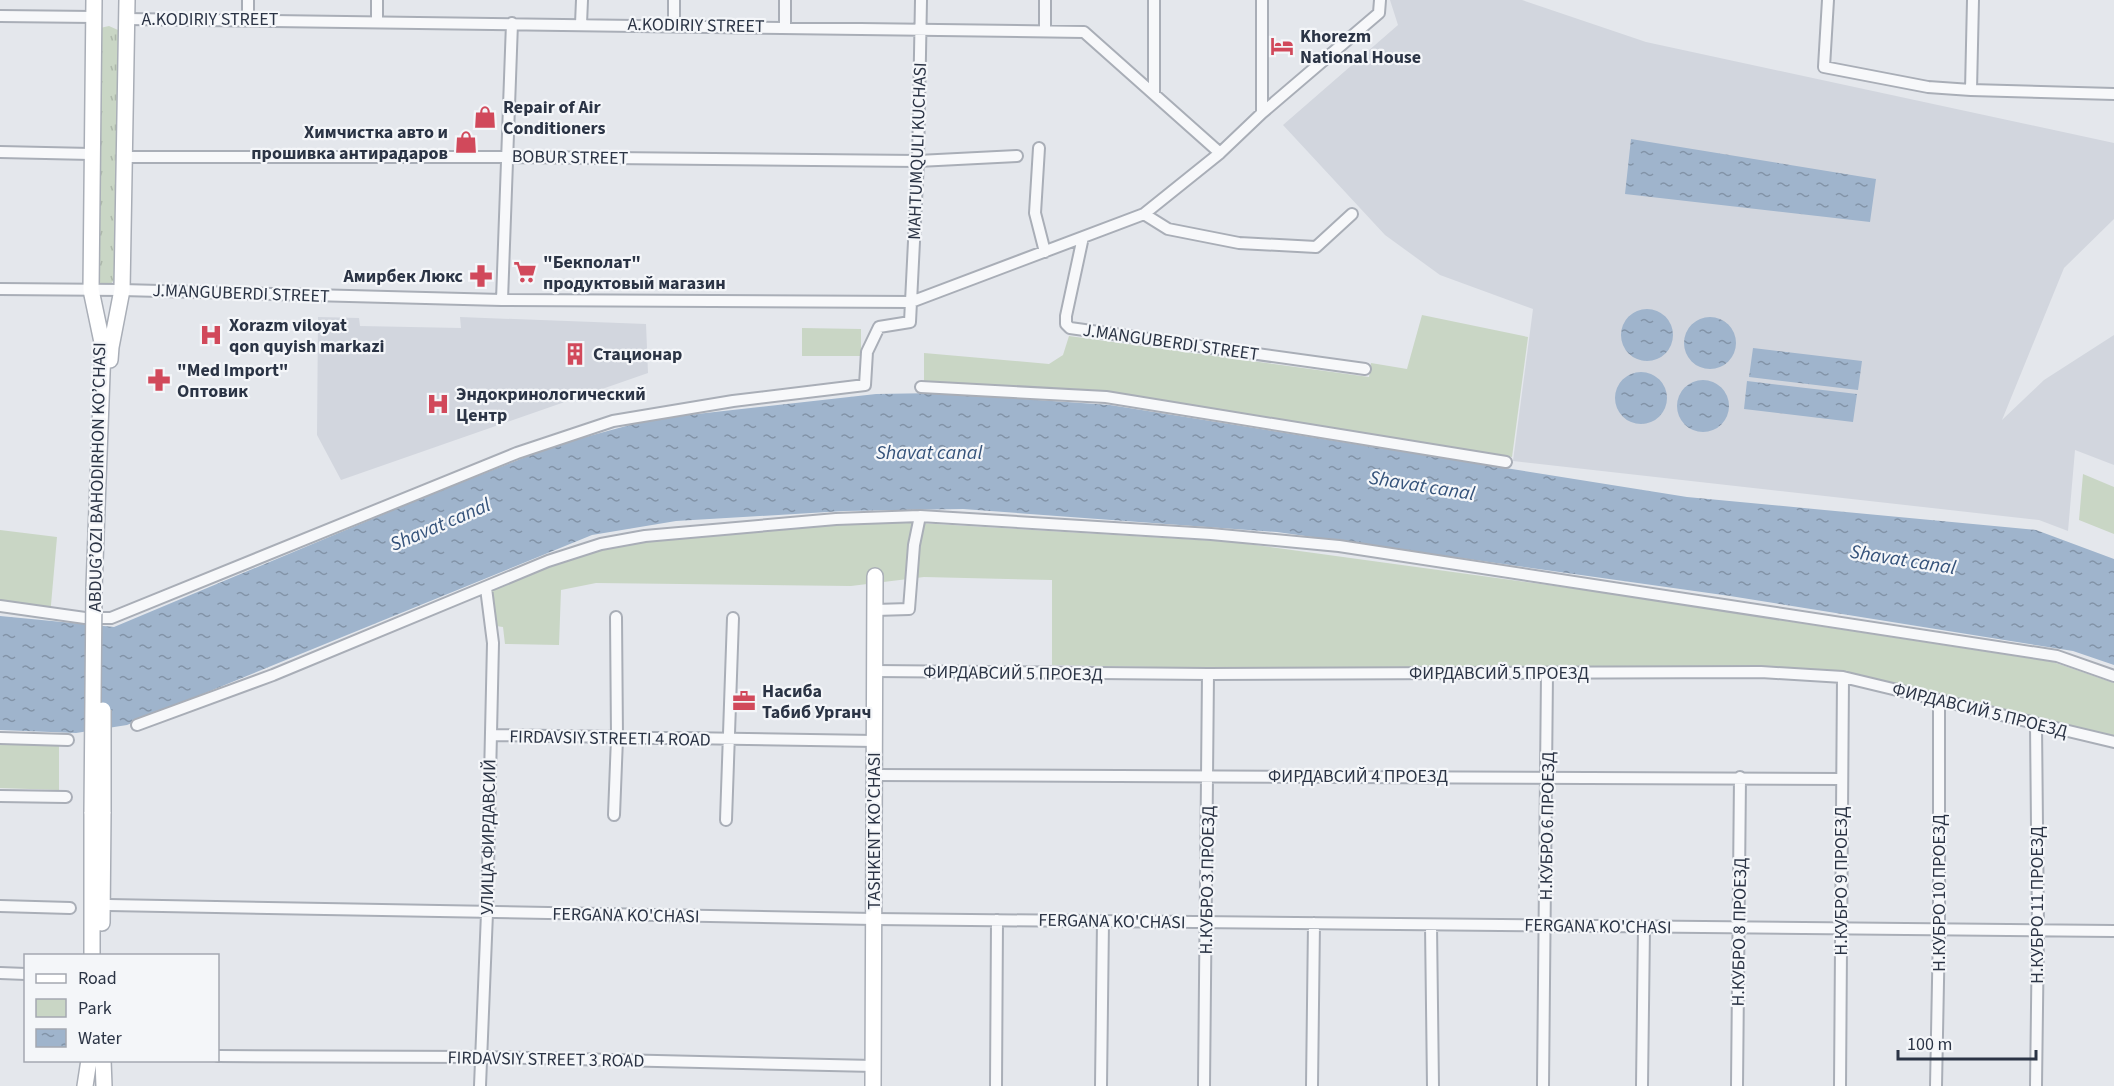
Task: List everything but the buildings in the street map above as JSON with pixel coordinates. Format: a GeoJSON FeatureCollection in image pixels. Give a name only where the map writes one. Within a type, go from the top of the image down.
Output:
{"type":"FeatureCollection","features":[{"type":"Feature","properties":{"kind":"main road","name":"ABDUG’OZI BAHODIRHON KO’CHASI"},"geometry":{"type":"LineString","coordinates":[[92,954],[97,812],[103,347],[91,290],[94,0]]}},
{"type":"Feature","properties":{"kind":"main road","name":"ABDUG’OZI BAHODIRHON KO’CHASI"},"geometry":{"type":"LineString","coordinates":[[99,588],[111,347],[122,290],[127,0]]}},
{"type":"Feature","properties":{"kind":"main road","name":"TASHKENT KO'CHASI"},"geometry":{"type":"LineString","coordinates":[[873,1086],[875,576]]}},
{"type":"Feature","properties":{"kind":"main road","name":"ABDUG’OZI BAHODIRHON KO’CHASI"},"geometry":{"type":"LineString","coordinates":[[97,812],[102,954]]}},
{"type":"Feature","properties":{"kind":"main road"},"geometry":{"type":"LineString","coordinates":[[86,1086],[89,1062]]}},
{"type":"Feature","properties":{"kind":"main road"},"geometry":{"type":"LineString","coordinates":[[103,1062],[104,1086]]}},
{"type":"Feature","properties":{"kind":"street"},"geometry":{"type":"LineString","coordinates":[[248,0],[248,19]]}},
{"type":"Feature","properties":{"kind":"street"},"geometry":{"type":"LineString","coordinates":[[377,0],[377,21]]}},
{"type":"Feature","properties":{"kind":"street"},"geometry":{"type":"LineString","coordinates":[[582,0],[582,24]]}},
{"type":"Feature","properties":{"kind":"street"},"geometry":{"type":"LineString","coordinates":[[674,0],[674,25]]}},
{"type":"Feature","properties":{"kind":"street"},"geometry":{"type":"LineString","coordinates":[[785,0],[785,26]]}},
{"type":"Feature","properties":{"kind":"street","name":"MAHTUMQULI KUCHASI"},"geometry":{"type":"LineString","coordinates":[[911,302],[918,161],[921,0]]}},
{"type":"Feature","properties":{"kind":"street"},"geometry":{"type":"LineString","coordinates":[[1045,0],[1045,31]]}},
{"type":"Feature","properties":{"kind":"street"},"geometry":{"type":"LineString","coordinates":[[1154,0],[1154,94]]}},
{"type":"Feature","properties":{"kind":"street"},"geometry":{"type":"LineString","coordinates":[[1262,0],[1262,113]]}},
{"type":"Feature","properties":{"kind":"street","name":"J.MANGUBERDI STREET"},"geometry":{"type":"LineString","coordinates":[[0,289],[502,300],[911,302],[1144,214],[1220,153],[1262,113],[1379,13],[1380,0]]}},
{"type":"Feature","properties":{"kind":"street"},"geometry":{"type":"LineString","coordinates":[[1828,0],[1824,67],[1928,87],[2114,94]]}},
{"type":"Feature","properties":{"kind":"street"},"geometry":{"type":"LineString","coordinates":[[1971,90],[1973,0]]}},
{"type":"Feature","properties":{"kind":"street"},"geometry":{"type":"LineString","coordinates":[[0,16],[94,17]]}},
{"type":"Feature","properties":{"kind":"street","name":"A.KODIRIY STREET"},"geometry":{"type":"LineString","coordinates":[[126,19],[785,26],[1084,32],[1220,153]]}},
{"type":"Feature","properties":{"kind":"street"},"geometry":{"type":"LineString","coordinates":[[502,300],[509,157],[512,23]]}},
{"type":"Feature","properties":{"kind":"street"},"geometry":{"type":"LineString","coordinates":[[1039,148],[1035,213],[1045,252]]}},
{"type":"Feature","properties":{"kind":"street"},"geometry":{"type":"LineString","coordinates":[[0,152],[91,154]]}},
{"type":"Feature","properties":{"kind":"street","name":"BOBUR STREET"},"geometry":{"type":"LineString","coordinates":[[124,157],[509,157],[918,161],[1017,156]]}},
{"type":"Feature","properties":{"kind":"street"},"geometry":{"type":"LineString","coordinates":[[1144,214],[1168,228],[1239,243],[1316,247],[1352,214]]}},
{"type":"Feature","properties":{"kind":"street","name":"J.MANGUBERDI STREET"},"geometry":{"type":"LineString","coordinates":[[1083,237],[1066,316],[1066,324],[1070,328],[1365,369]]}},
{"type":"Feature","properties":{"kind":"street"},"geometry":{"type":"LineString","coordinates":[[0,606],[85,618],[111,618],[517,453],[613,421],[733,400],[865,385],[867,352],[879,327],[910,322],[911,302]]}},
{"type":"Feature","properties":{"kind":"street"},"geometry":{"type":"LineString","coordinates":[[921,387],[1106,397],[1506,462]]}},
{"type":"Feature","properties":{"kind":"street"},"geometry":{"type":"LineString","coordinates":[[875,610],[909,609],[914,545],[920,516]]}},
{"type":"Feature","properties":{"kind":"street"},"geometry":{"type":"LineString","coordinates":[[137,725],[273,675],[548,561],[601,544],[645,536],[836,519],[920,516],[1211,534],[1339,546],[2057,656],[2114,676]]}},
{"type":"Feature","properties":{"kind":"street","name":"УЛИЦА ФИРДАВСИЙ"},"geometry":{"type":"LineString","coordinates":[[480,1086],[487,912],[493,643],[486,588]]}},
{"type":"Feature","properties":{"kind":"street"},"geometry":{"type":"LineString","coordinates":[[614,815],[616,617]]}},
{"type":"Feature","properties":{"kind":"street","name":"FIRDAVSIY STREETI 4 ROAD"},"geometry":{"type":"LineString","coordinates":[[726,820],[733,618]]}},
{"type":"Feature","properties":{"kind":"street","name":"ФИРДАВСИЙ 5 ПРОЕЗД"},"geometry":{"type":"LineString","coordinates":[[875,671],[1208,675],[1761,672],[1843,677],[2114,742]]}},
{"type":"Feature","properties":{"kind":"street","name":"Н.КУБРО 6 ПРОЕЗД"},"geometry":{"type":"LineString","coordinates":[[1543,1086],[1548,777],[1547,673]]}},
{"type":"Feature","properties":{"kind":"street","name":"Н.КУБРО 3 ПРОЕЗД"},"geometry":{"type":"LineString","coordinates":[[1204,1086],[1208,675]]}},
{"type":"Feature","properties":{"kind":"street","name":"Н.КУБРО 9 ПРОЕЗД"},"geometry":{"type":"LineString","coordinates":[[1840,1086],[1843,677]]}},
{"type":"Feature","properties":{"kind":"street","name":"Н.КУБРО 10 ПРОЕЗД"},"geometry":{"type":"LineString","coordinates":[[1936,1086],[1939,700]]}},
{"type":"Feature","properties":{"kind":"street","name":"Н.КУБРО 11 ПРОЕЗД"},"geometry":{"type":"LineString","coordinates":[[2036,724],[2038,930],[2036,1086]]}},
{"type":"Feature","properties":{"kind":"street","name":"FIRDAVSIY STREETI 4 ROAD"},"geometry":{"type":"LineString","coordinates":[[491,735],[875,741]]}},
{"type":"Feature","properties":{"kind":"street"},"geometry":{"type":"LineString","coordinates":[[0,738],[68,740]]}},
{"type":"Feature","properties":{"kind":"street","name":"ФИРДАВСИЙ 4 ПРОЕЗД"},"geometry":{"type":"LineString","coordinates":[[874,775],[1842,779]]}},
{"type":"Feature","properties":{"kind":"street","name":"Н.КУБРО 8 ПРОЕЗД"},"geometry":{"type":"LineString","coordinates":[[1737,1086],[1740,777]]}},
{"type":"Feature","properties":{"kind":"street"},"geometry":{"type":"LineString","coordinates":[[0,796],[66,797]]}},
{"type":"Feature","properties":{"kind":"street","name":"FERGANA KO'CHASI"},"geometry":{"type":"LineString","coordinates":[[110,905],[874,919],[2114,931]]}},
{"type":"Feature","properties":{"kind":"street"},"geometry":{"type":"LineString","coordinates":[[0,906],[70,908]]}},
{"type":"Feature","properties":{"kind":"street"},"geometry":{"type":"LineString","coordinates":[[996,1086],[997,920]]}},
{"type":"Feature","properties":{"kind":"street"},"geometry":{"type":"LineString","coordinates":[[1101,1086],[1103,921]]}},
{"type":"Feature","properties":{"kind":"street"},"geometry":{"type":"LineString","coordinates":[[1312,1086],[1314,923]]}},
{"type":"Feature","properties":{"kind":"street"},"geometry":{"type":"LineString","coordinates":[[1431,925],[1433,1086]]}},
{"type":"Feature","properties":{"kind":"street"},"geometry":{"type":"LineString","coordinates":[[1642,1086],[1644,927]]}},
{"type":"Feature","properties":{"kind":"street"},"geometry":{"type":"LineString","coordinates":[[0,973],[24,974]]}},
{"type":"Feature","properties":{"kind":"street","name":"FIRDAVSIY STREET 3 ROAD"},"geometry":{"type":"LineString","coordinates":[[219,1056],[481,1057],[874,1066]]}},
{"type":"Feature","properties":{"kind":"shaded area"},"geometry":{"type":"Polygon","coordinates":[[[1390,0],[1522,0],[1646,42],[2114,143],[2114,219],[2064,268],[2002,420],[2044,380],[2114,335],[2114,465],[2075,450],[2068,531],[2039,520],[1513,461],[1533,309],[1440,275],[1385,235],[1283,125],[1398,25],[1390,0]]]}},
{"type":"Feature","properties":{"kind":"shaded area","name":"Эндокринологический Центр"},"geometry":{"type":"Polygon","coordinates":[[[318,317],[359,318],[360,326],[461,328],[460,317],[646,324],[648,373],[341,480],[317,435],[318,317]]]}},
{"type":"Feature","properties":{"kind":"green space"},"geometry":{"type":"Polygon","coordinates":[[[109,26],[118,30],[114,280],[111,284],[101,284],[98,279],[100,28],[109,26]]]}},
{"type":"Feature","properties":{"kind":"green space"},"geometry":{"type":"Polygon","coordinates":[[[1422,315],[1528,337],[1512,457],[1097,390],[924,381],[924,353],[1049,364],[1063,355],[1069,336],[1369,377],[1371,363],[1407,369],[1422,315]]]}},
{"type":"Feature","properties":{"kind":"green space"},"geometry":{"type":"Polygon","coordinates":[[[802,328],[861,329],[861,356],[802,356],[802,328]]]}},
{"type":"Feature","properties":{"kind":"green space"},"geometry":{"type":"Polygon","coordinates":[[[2083,474],[2114,487],[2114,534],[2079,520],[2083,474]]]}},
{"type":"Feature","properties":{"kind":"green space"},"geometry":{"type":"Polygon","coordinates":[[[902,522],[1233,542],[1578,589],[2053,662],[2114,683],[2114,738],[1847,674],[1544,668],[1207,668],[1052,665],[1052,580],[924,577],[851,586],[596,583],[561,590],[559,645],[505,644],[503,627],[496,626],[492,591],[543,569],[605,548],[652,540],[838,523],[902,522]]]}},
{"type":"Feature","properties":{"kind":"green space"},"geometry":{"type":"Polygon","coordinates":[[[0,530],[57,537],[50,616],[0,609],[0,530]]]}},
{"type":"Feature","properties":{"kind":"green space"},"geometry":{"type":"Polygon","coordinates":[[[0,743],[59,745],[59,790],[0,788],[0,743]]]}},
{"type":"Feature","properties":{"kind":"water"},"geometry":{"type":"Polygon","coordinates":[[[1631,139],[1876,179],[1870,222],[1625,194],[1631,139]]]}},
{"type":"Feature","properties":{"kind":"water"},"geometry":{"type":"Polygon","coordinates":[[[1647,309],[1661,313],[1669,321],[1673,335],[1669,349],[1661,357],[1647,361],[1633,357],[1625,349],[1621,335],[1625,321],[1633,313],[1647,309]]]}},
{"type":"Feature","properties":{"kind":"water"},"geometry":{"type":"Polygon","coordinates":[[[1710,317],[1724,321],[1732,329],[1736,343],[1732,357],[1724,365],[1710,369],[1696,365],[1688,357],[1684,343],[1688,329],[1696,321],[1710,317]]]}},
{"type":"Feature","properties":{"kind":"water"},"geometry":{"type":"Polygon","coordinates":[[[1753,348],[1862,361],[1858,390],[1749,377],[1753,348]]]}},
{"type":"Feature","properties":{"kind":"water"},"geometry":{"type":"Polygon","coordinates":[[[1641,372],[1655,376],[1663,384],[1667,398],[1663,412],[1655,420],[1641,424],[1627,420],[1619,412],[1615,398],[1619,384],[1627,376],[1641,372]]]}},
{"type":"Feature","properties":{"kind":"water"},"geometry":{"type":"Polygon","coordinates":[[[1703,380],[1717,384],[1725,392],[1729,406],[1725,420],[1717,428],[1703,432],[1689,428],[1681,420],[1677,406],[1681,392],[1689,384],[1703,380]]]}},
{"type":"Feature","properties":{"kind":"water"},"geometry":{"type":"Polygon","coordinates":[[[1747,381],[1857,394],[1853,422],[1744,409],[1747,381]]]}},
{"type":"Feature","properties":{"kind":"water","name":"Shavat canal"},"geometry":{"type":"Polygon","coordinates":[[[937,393],[1110,405],[1687,497],[2036,530],[2114,559],[2114,665],[2073,651],[1730,596],[1277,532],[963,509],[844,511],[676,521],[592,535],[127,725],[76,733],[0,730],[0,616],[114,627],[427,496],[556,445],[652,419],[876,394],[937,393]]]}},
{"type":"Feature","properties":{"kind":"place","name":"Khorezm National House"},"geometry":{"type":"Point","coordinates":[1282,46]}},
{"type":"Feature","properties":{"kind":"place","name":"Repair of Air Conditioners"},"geometry":{"type":"Point","coordinates":[485,117]}},
{"type":"Feature","properties":{"kind":"place","name":"Химчистка авто и прошивка антирадаров"},"geometry":{"type":"Point","coordinates":[466,142]}},
{"type":"Feature","properties":{"kind":"place","name":"\"Бекполат\" продуктовый магазин"},"geometry":{"type":"Point","coordinates":[525,272]}},
{"type":"Feature","properties":{"kind":"place","name":"Амирбек Люкс"},"geometry":{"type":"Point","coordinates":[481,276]}},
{"type":"Feature","properties":{"kind":"place","name":"Xorazm viloyat qon quyish markazi"},"geometry":{"type":"Point","coordinates":[211,335]}},
{"type":"Feature","properties":{"kind":"place","name":"Стационар"},"geometry":{"type":"Point","coordinates":[575,354]}},
{"type":"Feature","properties":{"kind":"place","name":"\"Med Import\" Оптовик"},"geometry":{"type":"Point","coordinates":[159,380]}},
{"type":"Feature","properties":{"kind":"place","name":"Эндокринологический Центр"},"geometry":{"type":"Point","coordinates":[438,404]}},
{"type":"Feature","properties":{"kind":"place","name":"Насиба Табиб Урганч"},"geometry":{"type":"Point","coordinates":[744,701]}}]}
